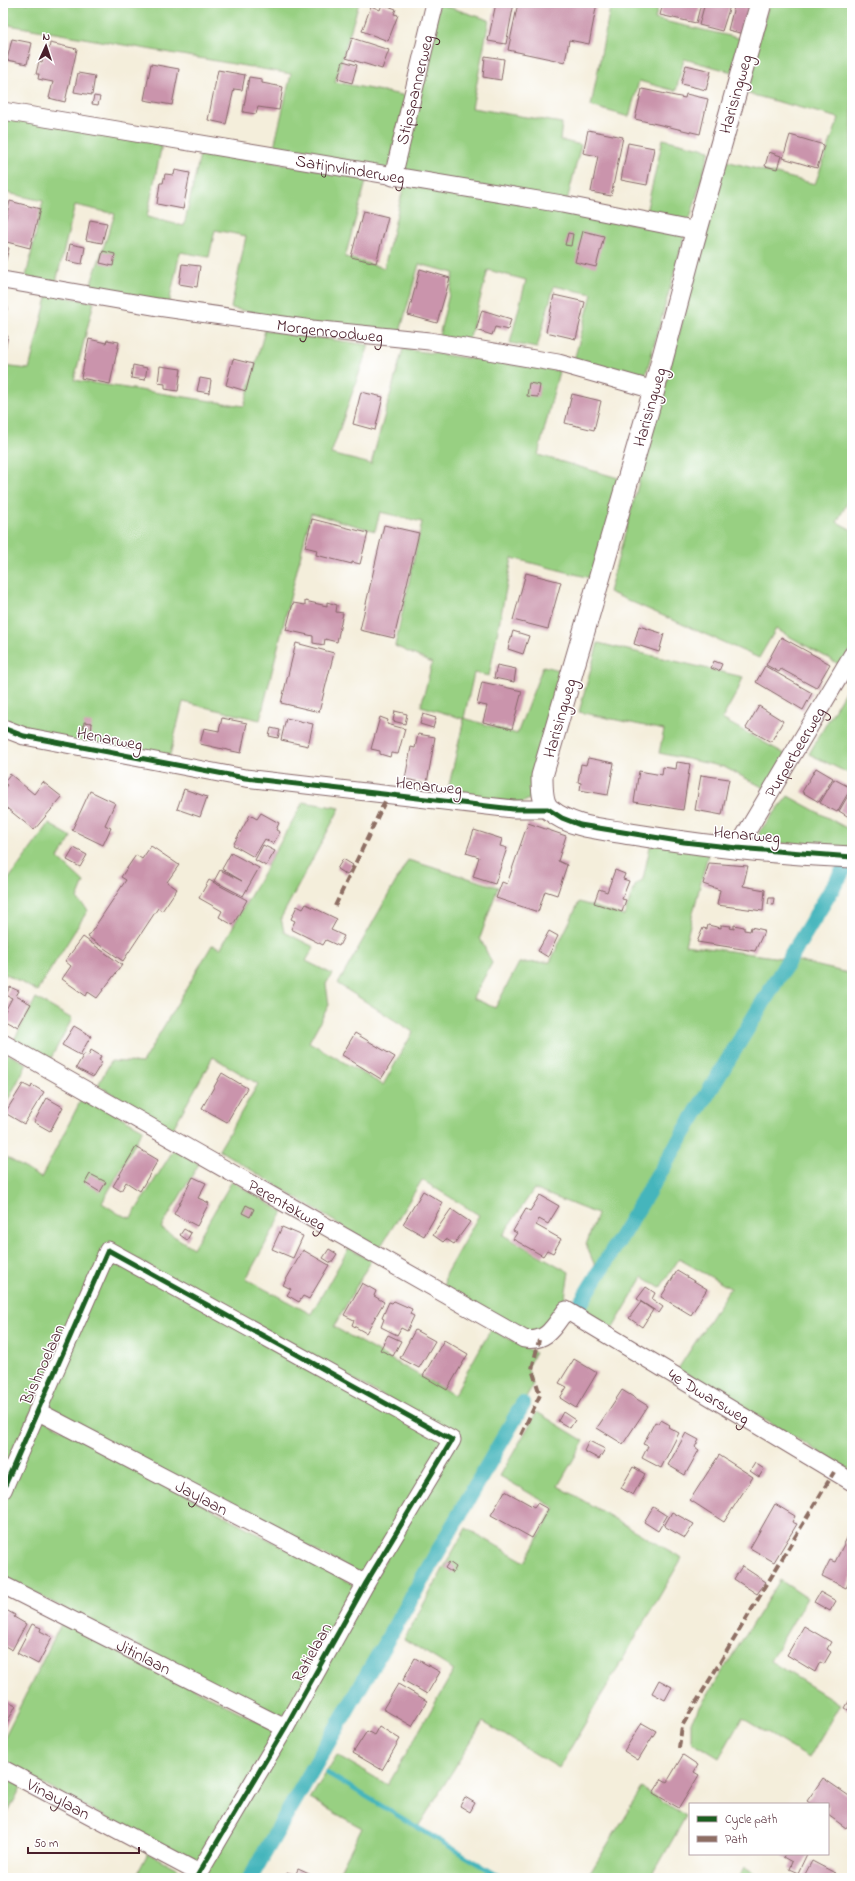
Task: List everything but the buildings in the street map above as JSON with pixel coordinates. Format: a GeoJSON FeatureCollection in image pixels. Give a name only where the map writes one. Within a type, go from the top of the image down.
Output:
{"type":"FeatureCollection","features":[{"type":"Feature","properties":{"kind":"street","name":"Stipspannerweg"},"geometry":{"type":"LineString","coordinates":[[392,177],[435,3]]}},
{"type":"Feature","properties":{"kind":"street","name":"Harisingweg"},"geometry":{"type":"LineString","coordinates":[[548,809],[542,791],[542,776],[654,390],[761,3]]}},
{"type":"Feature","properties":{"kind":"street","name":"Satijnvlinderweg"},"geometry":{"type":"LineString","coordinates":[[3,111],[392,177],[562,204],[697,231]]}},
{"type":"Feature","properties":{"kind":"street","name":"Morgenroodweg"},"geometry":{"type":"LineString","coordinates":[[3,280],[174,309],[312,328],[429,340],[558,363],[654,390]]}},
{"type":"Feature","properties":{"kind":"street","name":"Purperbeerweg"},"geometry":{"type":"LineString","coordinates":[[737,848],[784,772],[852,655]]}},
{"type":"Feature","properties":{"kind":"street","name":"Henarweg"},"geometry":{"type":"LineString","coordinates":[[3,728],[24,736],[245,778],[513,809],[548,809],[562,818],[580,825],[684,842],[737,848],[852,857]]}},
{"type":"Feature","properties":{"kind":"street","name":"Perentakweg"},"geometry":{"type":"LineString","coordinates":[[3,1043],[524,1339],[539,1340],[545,1336],[566,1310]]}},
{"type":"Feature","properties":{"kind":"street","name":"Bishnoelaan"},"geometry":{"type":"LineString","coordinates":[[3,1490],[108,1250],[452,1440]]}},
{"type":"Feature","properties":{"kind":"street","name":"4e Dwarsweg"},"geometry":{"type":"LineString","coordinates":[[566,1310],[852,1482]]}},
{"type":"Feature","properties":{"kind":"street","name":"Jaylaan"},"geometry":{"type":"LineString","coordinates":[[37,1411],[366,1583]]}},
{"type":"Feature","properties":{"kind":"street","name":"Ratielaan"},"geometry":{"type":"LineString","coordinates":[[197,1875],[285,1728],[366,1583],[452,1440]]}},
{"type":"Feature","properties":{"kind":"street","name":"Jitinlaan"},"geometry":{"type":"LineString","coordinates":[[3,1585],[285,1728]]}},
{"type":"Feature","properties":{"kind":"street","name":"Vinaylaan"},"geometry":{"type":"LineString","coordinates":[[3,1769],[197,1875]]}},
{"type":"Feature","properties":{"kind":"green space"},"geometry":{"type":"Polygon","coordinates":[[[3,3],[359,3],[335,82],[407,96],[388,171],[273,151],[291,74],[3,24],[3,3]]]}},
{"type":"Feature","properties":{"kind":"green space"},"geometry":{"type":"Polygon","coordinates":[[[611,3],[659,3],[655,19],[743,39],[732,72],[684,59],[676,91],[639,81],[629,117],[591,106],[611,3]]]}},
{"type":"Feature","properties":{"kind":"green space"},"geometry":{"type":"Polygon","coordinates":[[[769,3],[852,3],[852,494],[837,522],[852,530],[852,647],[842,666],[776,629],[759,658],[609,592],[726,161],[815,184],[839,118],[745,93],[769,3]]]}},
{"type":"Feature","properties":{"kind":"green space"},"geometry":{"type":"Polygon","coordinates":[[[439,4],[489,20],[472,108],[562,123],[560,140],[581,145],[567,201],[398,171],[439,4]]]}},
{"type":"Feature","properties":{"kind":"green space"},"geometry":{"type":"Polygon","coordinates":[[[3,117],[162,144],[147,217],[184,226],[201,150],[367,178],[345,257],[384,268],[404,185],[563,210],[685,234],[644,381],[574,360],[592,294],[554,286],[537,348],[510,343],[526,280],[488,270],[469,340],[439,336],[454,273],[419,264],[399,336],[309,324],[231,308],[246,236],[215,230],[209,257],[180,252],[169,303],[90,286],[115,214],[75,205],[56,282],[26,277],[43,201],[3,192],[3,117]]]}},
{"type":"Feature","properties":{"kind":"green space"},"geometry":{"type":"Polygon","coordinates":[[[663,139],[710,150],[690,219],[682,221],[646,212],[663,139]]]}},
{"type":"Feature","properties":{"kind":"green space"},"geometry":{"type":"Polygon","coordinates":[[[48,294],[94,302],[74,380],[244,406],[265,330],[369,345],[331,454],[371,464],[403,349],[559,371],[538,455],[622,479],[594,579],[512,558],[489,676],[474,673],[464,718],[517,734],[543,666],[568,672],[533,797],[522,803],[447,794],[464,719],[421,706],[432,663],[395,646],[422,522],[380,512],[375,531],[311,513],[260,720],[183,702],[169,759],[36,736],[3,722],[3,366],[29,369],[48,294]]]}},
{"type":"Feature","properties":{"kind":"green space"},"geometry":{"type":"Polygon","coordinates":[[[598,643],[743,677],[738,690],[722,719],[787,755],[766,789],[724,767],[659,753],[664,730],[579,712],[598,643]]]}},
{"type":"Feature","properties":{"kind":"green space"},"geometry":{"type":"Polygon","coordinates":[[[852,679],[852,775],[809,754],[852,679]]]}},
{"type":"Feature","properties":{"kind":"green space"},"geometry":{"type":"Polygon","coordinates":[[[788,796],[852,831],[852,850],[760,841],[759,832],[788,796]]]}},
{"type":"Feature","properties":{"kind":"green space"},"geometry":{"type":"Polygon","coordinates":[[[303,802],[340,808],[281,918],[284,932],[314,947],[306,961],[332,974],[326,984],[329,1005],[309,1042],[383,1085],[413,1032],[338,984],[408,860],[498,887],[480,938],[492,963],[473,998],[495,1008],[519,963],[550,962],[579,902],[624,916],[635,886],[643,879],[651,842],[709,850],[685,945],[789,959],[852,974],[852,1471],[678,1369],[730,1288],[679,1259],[660,1288],[643,1277],[613,1328],[577,1309],[598,1273],[586,1245],[597,1214],[534,1189],[503,1235],[569,1272],[563,1309],[547,1331],[530,1337],[444,1286],[445,1275],[479,1215],[422,1180],[379,1249],[219,1150],[258,1084],[213,1057],[172,1130],[98,1085],[111,1061],[142,1063],[212,945],[221,948],[303,802]]]}},
{"type":"Feature","properties":{"kind":"green space"},"geometry":{"type":"Polygon","coordinates":[[[49,824],[72,837],[58,858],[84,882],[77,899],[88,910],[37,991],[6,974],[3,978],[3,887],[49,824]]]}},
{"type":"Feature","properties":{"kind":"green space"},"geometry":{"type":"Polygon","coordinates":[[[36,998],[72,1019],[50,1060],[14,1040],[36,998]]]}},
{"type":"Feature","properties":{"kind":"green space"},"geometry":{"type":"Polygon","coordinates":[[[3,1051],[27,1064],[3,1109],[3,1051]]]}},
{"type":"Feature","properties":{"kind":"green space"},"geometry":{"type":"Polygon","coordinates":[[[83,1096],[143,1129],[102,1203],[119,1214],[131,1218],[174,1149],[199,1164],[161,1228],[193,1248],[232,1181],[283,1212],[246,1279],[311,1314],[349,1248],[371,1260],[334,1327],[454,1395],[491,1329],[535,1353],[527,1367],[533,1385],[250,1878],[200,1878],[457,1437],[107,1243],[3,1477],[3,1155],[41,1178],[83,1096]]]}},
{"type":"Feature","properties":{"kind":"green space"},"geometry":{"type":"Polygon","coordinates":[[[110,1257],[446,1441],[364,1576],[42,1407],[110,1257]]]}},
{"type":"Feature","properties":{"kind":"green space"},"geometry":{"type":"Polygon","coordinates":[[[537,1412],[584,1441],[558,1486],[682,1558],[559,1768],[483,1722],[418,1827],[502,1878],[336,1878],[362,1828],[310,1799],[337,1755],[388,1785],[454,1670],[404,1639],[466,1528],[525,1562],[555,1508],[500,1476],[537,1412]]]}},
{"type":"Feature","properties":{"kind":"green space"},"geometry":{"type":"Polygon","coordinates":[[[39,1417],[358,1587],[282,1720],[3,1577],[3,1501],[39,1417]]]}},
{"type":"Feature","properties":{"kind":"green space"},"geometry":{"type":"Polygon","coordinates":[[[780,1580],[807,1598],[770,1661],[840,1704],[809,1758],[742,1718],[719,1758],[691,1741],[691,1721],[780,1580]]]}},
{"type":"Feature","properties":{"kind":"green space"},"geometry":{"type":"Polygon","coordinates":[[[62,1622],[277,1731],[197,1866],[3,1763],[3,1740],[62,1622]]]}},
{"type":"Feature","properties":{"kind":"green space"},"geometry":{"type":"Polygon","coordinates":[[[3,1775],[22,1785],[9,1811],[3,1808],[3,1775]]]}},
{"type":"Feature","properties":{"kind":"green space"},"geometry":{"type":"Polygon","coordinates":[[[642,1788],[686,1816],[651,1878],[587,1878],[642,1788]]]}},
{"type":"Feature","properties":{"kind":"green space"},"geometry":{"type":"Polygon","coordinates":[[[148,1853],[191,1876],[189,1878],[135,1878],[148,1853]]]}},
{"type":"Feature","properties":{"kind":"green space"},"geometry":{"type":"Polygon","coordinates":[[[745,1867],[762,1878],[739,1878],[745,1867]]]}},
{"type":"Feature","properties":{"kind":"waterway"},"geometry":{"type":"LineString","coordinates":[[577,1309],[844,869]]}},
{"type":"Feature","properties":{"kind":"waterway"},"geometry":{"type":"LineString","coordinates":[[250,1878],[523,1404]]}},
{"type":"Feature","properties":{"kind":"waterway"},"geometry":{"type":"LineString","coordinates":[[327,1773],[502,1878]]}},
{"type":"Feature","properties":{"kind":"marked path"},"geometry":{"type":"LineString","coordinates":[[335,906],[388,795]]}},
{"type":"Feature","properties":{"kind":"marked path"},"geometry":{"type":"LineString","coordinates":[[521,1435],[540,1395],[532,1369],[539,1340]]}},
{"type":"Feature","properties":{"kind":"marked path"},"geometry":{"type":"LineString","coordinates":[[679,1748],[682,1726],[834,1472]]}},
{"type":"Feature","properties":{"kind":"cycle path"},"geometry":{"type":"LineString","coordinates":[[3,728],[24,736],[245,778],[513,809],[548,809],[562,818],[580,825],[684,842],[737,848],[852,857]]}},
{"type":"Feature","properties":{"kind":"cycle path"},"geometry":{"type":"LineString","coordinates":[[3,1490],[108,1250],[452,1440],[366,1583],[285,1728],[196,1878]]}}]}
